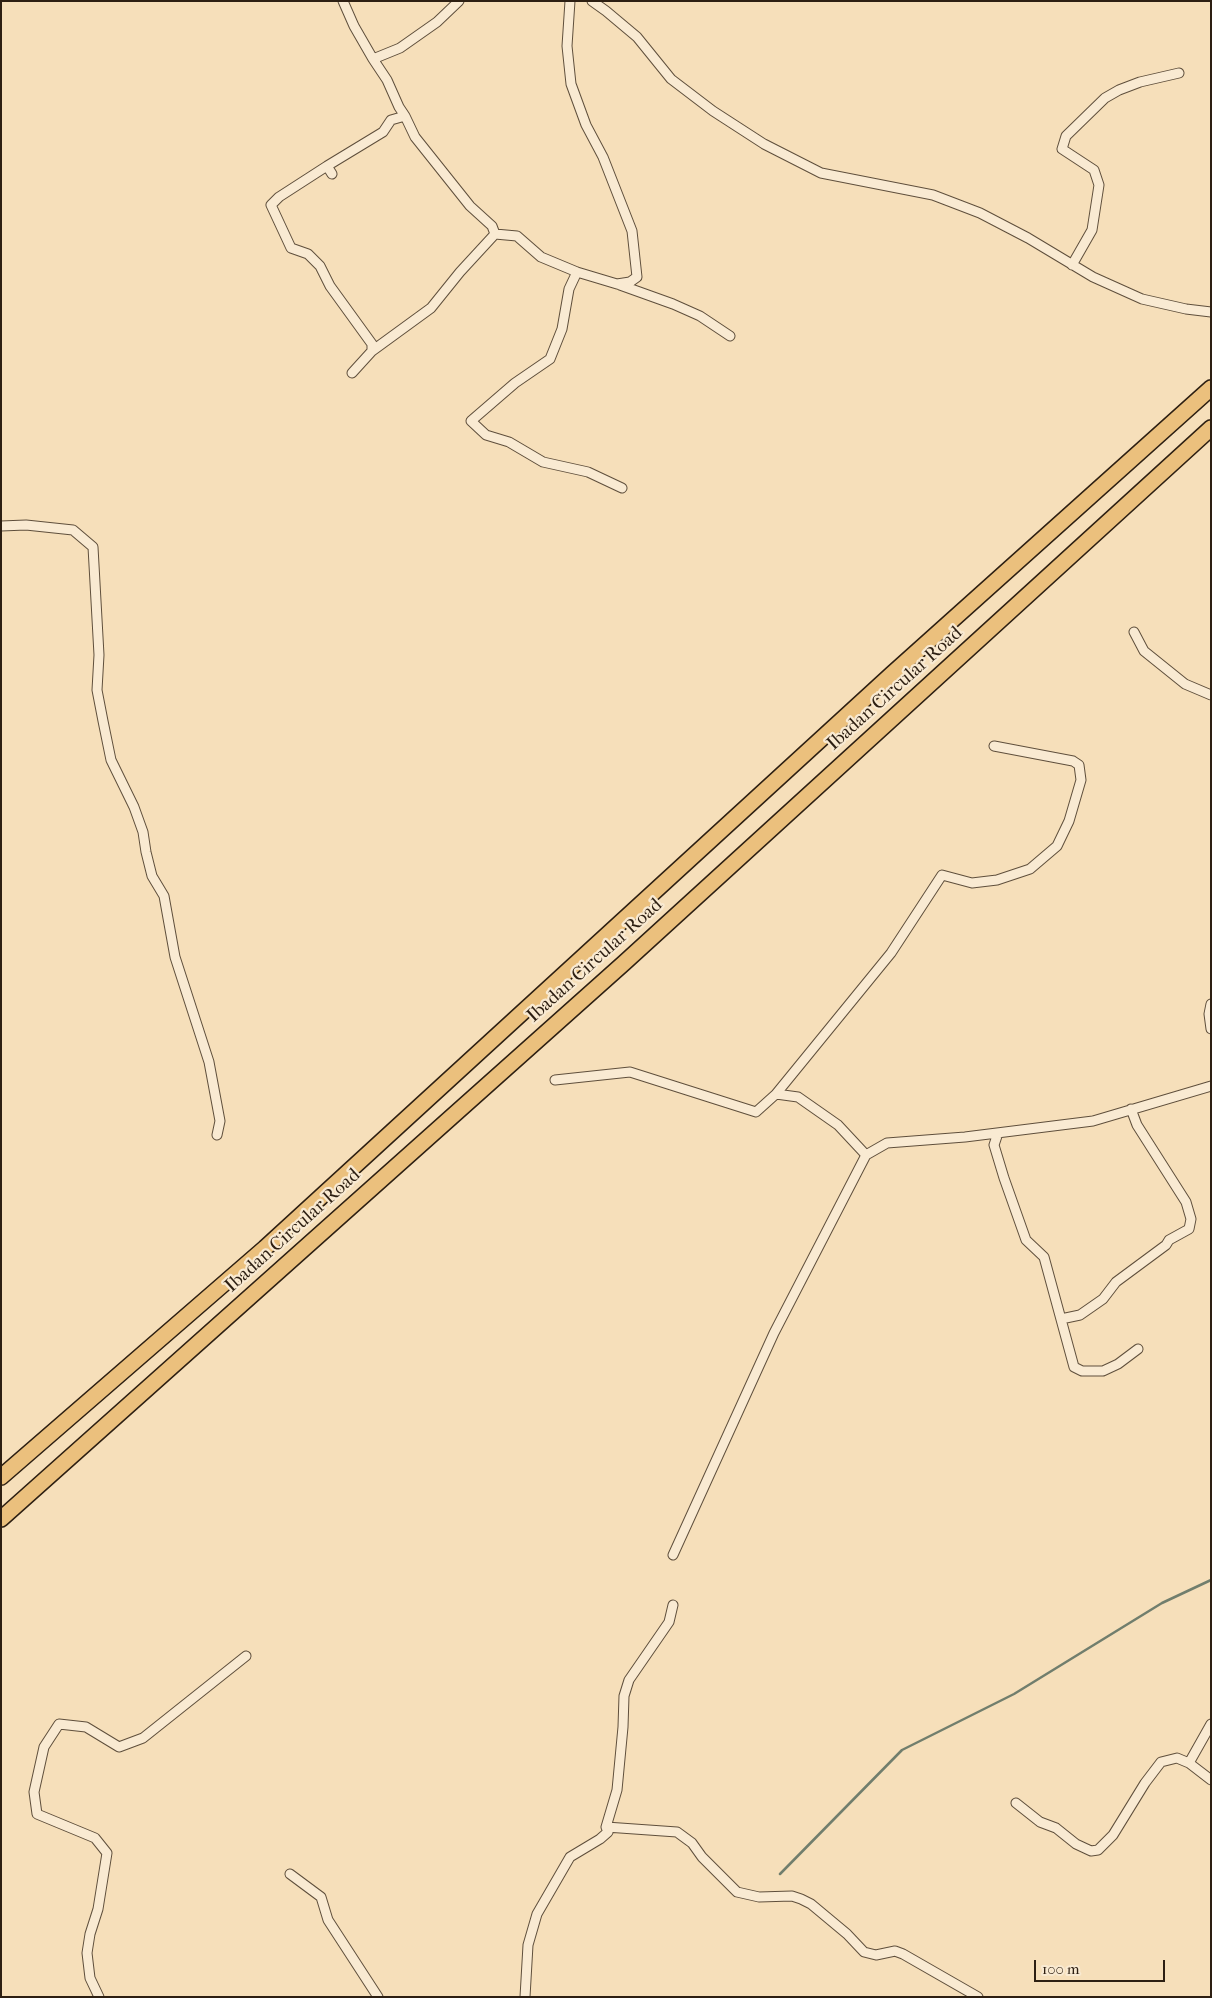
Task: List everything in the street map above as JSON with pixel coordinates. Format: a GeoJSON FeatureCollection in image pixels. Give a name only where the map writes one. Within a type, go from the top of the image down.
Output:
{"type":"FeatureCollection","features":[{"type":"Feature","properties":{"kind":"highway","name":"Ibadan Circular Road"},"geometry":{"type":"LineString","coordinates":[[1,1477],[265,1248],[892,674],[1211,388]]}},
{"type":"Feature","properties":{"kind":"highway","name":"Ibadan Circular Road"},"geometry":{"type":"LineString","coordinates":[[1,1519],[624,963],[1211,428]]}},
{"type":"Feature","properties":{"kind":"street"},"geometry":{"type":"LineString","coordinates":[[343,1],[354,26],[387,80],[415,137],[470,206],[492,226],[495,234]]}},
{"type":"Feature","properties":{"kind":"street"},"geometry":{"type":"LineString","coordinates":[[373,59],[400,48],[437,22],[459,1]]}},
{"type":"Feature","properties":{"kind":"street"},"geometry":{"type":"LineString","coordinates":[[570,1],[567,46],[571,84],[586,125],[603,157],[632,232],[637,277],[630,282],[617,284]]}},
{"type":"Feature","properties":{"kind":"street"},"geometry":{"type":"LineString","coordinates":[[592,1],[637,37],[671,78],[713,111],[764,144],[820,173],[933,195],[964,207],[1028,238],[1093,277],[1142,298],[1186,309],[1211,312]]}},
{"type":"Feature","properties":{"kind":"street"},"geometry":{"type":"LineString","coordinates":[[1072,265],[1092,230],[1099,185],[1094,170],[1062,150],[1066,136],[1105,98],[1119,90],[1140,82],[1178,73]]}},
{"type":"Feature","properties":{"kind":"street"},"geometry":{"type":"LineString","coordinates":[[372,351],[372,344],[330,286],[320,266],[308,254],[291,248],[271,206],[279,197],[330,170],[383,132],[391,120],[405,116]]}},
{"type":"Feature","properties":{"kind":"street"},"geometry":{"type":"LineString","coordinates":[[495,234],[516,236],[542,257],[577,272],[674,304],[700,316],[730,336]]}},
{"type":"Feature","properties":{"kind":"street"},"geometry":{"type":"LineString","coordinates":[[352,373],[372,351],[431,308],[460,272],[495,234]]}},
{"type":"Feature","properties":{"kind":"street"},"geometry":{"type":"LineString","coordinates":[[577,272],[569,289],[562,329],[550,359],[514,383],[471,421],[486,435],[509,442],[543,462],[588,472],[622,488]]}},
{"type":"Feature","properties":{"kind":"street"},"geometry":{"type":"LineString","coordinates":[[1,526],[26,525],[73,530],[93,547],[99,655],[98,690],[111,760],[134,807],[143,832],[152,876],[164,896],[175,956],[200,1029],[209,1062],[220,1121],[218,1135]]}},
{"type":"Feature","properties":{"kind":"street"},"geometry":{"type":"LineString","coordinates":[[1134,632],[1144,650],[1185,684],[1211,695]]}},
{"type":"Feature","properties":{"kind":"street"},"geometry":{"type":"LineString","coordinates":[[555,1080],[630,1072],[756,1112],[776,1094],[892,953],[942,874],[972,884],[997,880],[1030,869],[1057,846],[1069,821],[1081,780],[1079,765],[1073,761],[994,746]]}},
{"type":"Feature","properties":{"kind":"street"},"geometry":{"type":"LineString","coordinates":[[1211,1004],[1209,1014],[1211,1029]]}},
{"type":"Feature","properties":{"kind":"street"},"geometry":{"type":"LineString","coordinates":[[673,1555],[774,1333],[866,1155],[887,1143],[998,1133],[1093,1121],[1211,1086]]}},
{"type":"Feature","properties":{"kind":"street"},"geometry":{"type":"LineString","coordinates":[[776,1094],[798,1097],[838,1125],[866,1155]]}},
{"type":"Feature","properties":{"kind":"street"},"geometry":{"type":"LineString","coordinates":[[1061,1319],[1080,1315],[1103,1300],[1116,1282],[1166,1245],[1169,1240],[1189,1228],[1191,1219],[1186,1202],[1137,1125],[1131,1109]]}},
{"type":"Feature","properties":{"kind":"street"},"geometry":{"type":"LineString","coordinates":[[998,1133],[994,1145],[1017,1216],[1026,1240],[1044,1257],[1074,1367],[1082,1371],[1103,1371],[1118,1364],[1138,1349]]}},
{"type":"Feature","properties":{"kind":"street"},"geometry":{"type":"LineString","coordinates":[[525,1997],[528,1945],[537,1914],[570,1857],[608,1832],[606,1827],[617,1790],[624,1727],[624,1696],[630,1680],[669,1622],[674,1605]]}},
{"type":"Feature","properties":{"kind":"street"},"geometry":{"type":"LineString","coordinates":[[99,1997],[90,1978],[87,1953],[90,1934],[98,1909],[106,1853],[95,1838],[38,1814],[34,1792],[44,1746],[59,1724],[86,1727],[119,1747],[143,1738],[246,1656]]}},
{"type":"Feature","properties":{"kind":"street"},"geometry":{"type":"LineString","coordinates":[[1189,1763],[1211,1724]]}},
{"type":"Feature","properties":{"kind":"street"},"geometry":{"type":"LineString","coordinates":[[1016,1803],[1040,1822],[1056,1828],[1076,1844],[1091,1851],[1098,1850],[1113,1835],[1160,1762],[1177,1758],[1189,1763],[1211,1780]]}},
{"type":"Feature","properties":{"kind":"street"},"geometry":{"type":"LineString","coordinates":[[606,1827],[677,1832],[692,1843],[702,1857],[737,1892],[758,1897],[792,1896],[801,1899],[811,1904],[847,1934],[864,1952],[876,1955],[895,1951],[978,1997]]}},
{"type":"Feature","properties":{"kind":"street"},"geometry":{"type":"LineString","coordinates":[[290,1874],[321,1897],[328,1920],[378,1997]]}},
{"type":"Feature","properties":{"kind":"waterway"},"geometry":{"type":"LineString","coordinates":[[780,1874],[902,1750],[1014,1694],[1162,1603],[1211,1580]]}}]}
